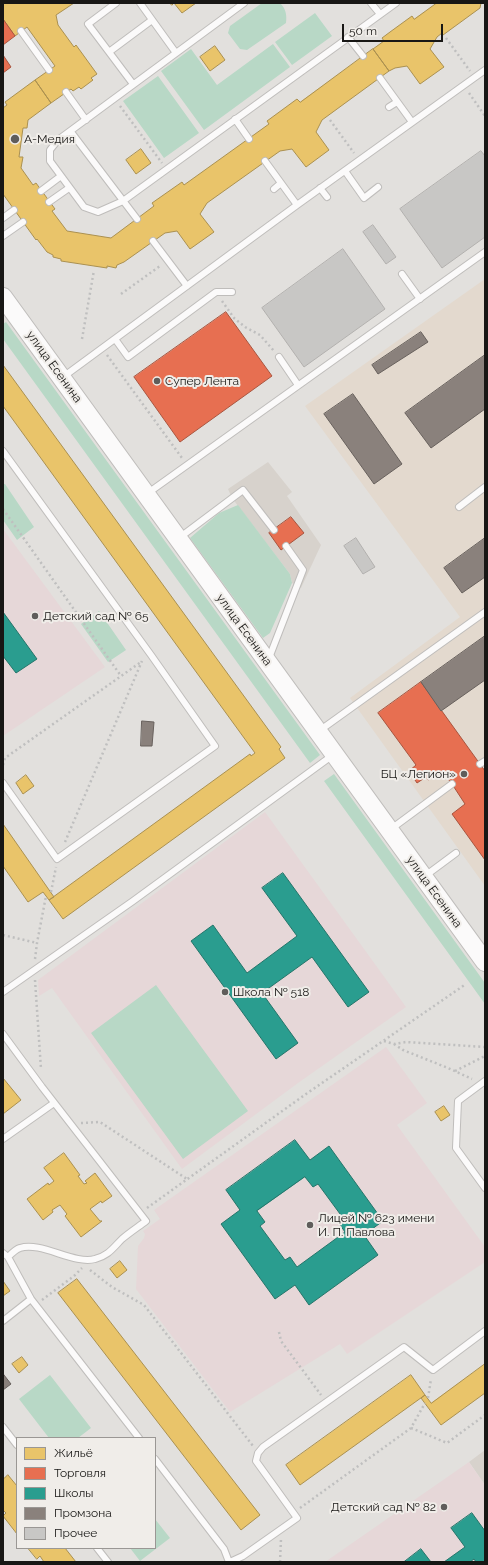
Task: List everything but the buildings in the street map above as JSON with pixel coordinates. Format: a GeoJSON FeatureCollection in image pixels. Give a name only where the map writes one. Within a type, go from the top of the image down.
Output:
{"type":"FeatureCollection","features":[{"type":"Feature","properties":{"kind":"street","name":"улица Есенина"},"geometry":{"type":"LineString","coordinates":[[4,301],[62,378],[485,962]]}},
{"type":"Feature","properties":{"kind":"lane"},"geometry":{"type":"LineString","coordinates":[[116,3],[88,24],[132,84]]}},
{"type":"Feature","properties":{"kind":"lane"},"geometry":{"type":"LineString","coordinates":[[140,3],[176,53]]}},
{"type":"Feature","properties":{"kind":"lane"},"geometry":{"type":"LineString","coordinates":[[242,3],[132,84],[71,132],[58,140],[50,150],[50,161],[84,207],[98,212],[123,201],[348,36],[396,3]]}},
{"type":"Feature","properties":{"kind":"lane"},"geometry":{"type":"LineString","coordinates":[[371,3],[380,14]]}},
{"type":"Feature","properties":{"kind":"lane"},"geometry":{"type":"LineString","coordinates":[[109,52],[152,20]]}},
{"type":"Feature","properties":{"kind":"lane"},"geometry":{"type":"LineString","coordinates":[[21,32],[49,70]]}},
{"type":"Feature","properties":{"kind":"lane"},"geometry":{"type":"LineString","coordinates":[[348,36],[363,56]]}},
{"type":"Feature","properties":{"kind":"lane"},"geometry":{"type":"LineString","coordinates":[[62,378],[320,188],[485,70]]}},
{"type":"Feature","properties":{"kind":"lane"},"geometry":{"type":"LineString","coordinates":[[380,78],[412,122]]}},
{"type":"Feature","properties":{"kind":"lane"},"geometry":{"type":"LineString","coordinates":[[66,92],[86,120]]}},
{"type":"Feature","properties":{"kind":"lane"},"geometry":{"type":"LineString","coordinates":[[389,107],[397,102]]}},
{"type":"Feature","properties":{"kind":"lane"},"geometry":{"type":"LineString","coordinates":[[235,119],[249,139]]}},
{"type":"Feature","properties":{"kind":"lane"},"geometry":{"type":"LineString","coordinates":[[71,132],[137,219]]}},
{"type":"Feature","properties":{"kind":"lane"},"geometry":{"type":"LineString","coordinates":[[265,161],[297,205]]}},
{"type":"Feature","properties":{"kind":"lane"},"geometry":{"type":"LineString","coordinates":[[345,171],[364,198],[378,187]]}},
{"type":"Feature","properties":{"kind":"lane"},"geometry":{"type":"LineString","coordinates":[[41,190],[61,176]]}},
{"type":"Feature","properties":{"kind":"lane"},"geometry":{"type":"LineString","coordinates":[[274,189],[281,183]]}},
{"type":"Feature","properties":{"kind":"lane"},"geometry":{"type":"LineString","coordinates":[[50,202],[69,188]]}},
{"type":"Feature","properties":{"kind":"lane"},"geometry":{"type":"LineString","coordinates":[[320,188],[327,197]]}},
{"type":"Feature","properties":{"kind":"lane"},"geometry":{"type":"LineString","coordinates":[[3,218],[14,210]]}},
{"type":"Feature","properties":{"kind":"lane"},"geometry":{"type":"LineString","coordinates":[[3,236],[23,222]]}},
{"type":"Feature","properties":{"kind":"lane"},"geometry":{"type":"LineString","coordinates":[[153,241],[187,286]]}},
{"type":"Feature","properties":{"kind":"lane"},"geometry":{"type":"LineString","coordinates":[[146,494],[485,252]]}},
{"type":"Feature","properties":{"kind":"lane"},"geometry":{"type":"LineString","coordinates":[[402,274],[420,299]]}},
{"type":"Feature","properties":{"kind":"lane"},"geometry":{"type":"LineString","coordinates":[[115,339],[128,357],[216,292],[232,292]]}},
{"type":"Feature","properties":{"kind":"lane"},"geometry":{"type":"LineString","coordinates":[[279,357],[298,385]]}},
{"type":"Feature","properties":{"kind":"lane"},"geometry":{"type":"LineString","coordinates":[[3,452],[151,655],[214,746],[57,859],[3,783]]}},
{"type":"Feature","properties":{"kind":"lane"},"geometry":{"type":"LineString","coordinates":[[459,507],[485,487]]}},
{"type":"Feature","properties":{"kind":"lane"},"geometry":{"type":"LineString","coordinates":[[178,538],[243,490],[274,530]]}},
{"type":"Feature","properties":{"kind":"lane"},"geometry":{"type":"LineString","coordinates":[[267,662],[303,570],[286,546]]}},
{"type":"Feature","properties":{"kind":"lane"},"geometry":{"type":"LineString","coordinates":[[318,732],[485,612]]}},
{"type":"Feature","properties":{"kind":"lane"},"geometry":{"type":"LineString","coordinates":[[3,992],[133,901],[334,754]]}},
{"type":"Feature","properties":{"kind":"lane"},"geometry":{"type":"LineString","coordinates":[[389,829],[452,784]]}},
{"type":"Feature","properties":{"kind":"lane"},"geometry":{"type":"LineString","coordinates":[[423,877],[456,853]]}},
{"type":"Feature","properties":{"kind":"lane"},"geometry":{"type":"LineString","coordinates":[[3,1034],[54,1103],[146,1221],[121,1240],[114,1249],[103,1257],[93,1260],[30,1246],[19,1248],[5,1255],[31,1299],[138,1437]]}},
{"type":"Feature","properties":{"kind":"lane"},"geometry":{"type":"LineString","coordinates":[[483,1083],[458,1101],[456,1148],[485,1188]]}},
{"type":"Feature","properties":{"kind":"lane"},"geometry":{"type":"LineString","coordinates":[[3,1139],[54,1103]]}},
{"type":"Feature","properties":{"kind":"lane"},"geometry":{"type":"LineString","coordinates":[[3,1321],[31,1299]]}},
{"type":"Feature","properties":{"kind":"lane"},"geometry":{"type":"LineString","coordinates":[[156,1460],[224,1549],[230,1562],[243,1556],[297,1518],[256,1461],[258,1453],[263,1447],[404,1347],[433,1370],[485,1331]]}},
{"type":"Feature","properties":{"kind":"lane"},"geometry":{"type":"LineString","coordinates":[[3,1428],[16,1444]]}},
{"type":"Feature","properties":{"kind":"lane"},"geometry":{"type":"LineString","coordinates":[[98,1549],[108,1562]]}},
{"type":"Feature","properties":{"kind":"path"},"geometry":{"type":"LineString","coordinates":[[446,38],[471,71]]}},
{"type":"Feature","properties":{"kind":"path"},"geometry":{"type":"LineString","coordinates":[[464,85],[485,116]]}},
{"type":"Feature","properties":{"kind":"path"},"geometry":{"type":"LineString","coordinates":[[114,98],[167,169]]}},
{"type":"Feature","properties":{"kind":"path"},"geometry":{"type":"LineString","coordinates":[[330,120],[356,155]]}},
{"type":"Feature","properties":{"kind":"path"},"geometry":{"type":"LineString","coordinates":[[121,294],[168,261]]}},
{"type":"Feature","properties":{"kind":"path"},"geometry":{"type":"LineString","coordinates":[[82,339],[94,270]]}},
{"type":"Feature","properties":{"kind":"path"},"geometry":{"type":"LineString","coordinates":[[216,292],[234,318],[245,327],[260,335],[279,357]]}},
{"type":"Feature","properties":{"kind":"path"},"geometry":{"type":"LineString","coordinates":[[102,348],[187,465]]}},
{"type":"Feature","properties":{"kind":"path"},"geometry":{"type":"LineString","coordinates":[[3,509],[121,676]]}},
{"type":"Feature","properties":{"kind":"path"},"geometry":{"type":"LineString","coordinates":[[3,765],[5,758],[151,655]]}},
{"type":"Feature","properties":{"kind":"path"},"geometry":{"type":"LineString","coordinates":[[51,892],[57,859],[142,661]]}},
{"type":"Feature","properties":{"kind":"path"},"geometry":{"type":"LineString","coordinates":[[42,1087],[34,970],[37,943],[46,896]]}},
{"type":"Feature","properties":{"kind":"path"},"geometry":{"type":"LineString","coordinates":[[3,935],[37,943]]}},
{"type":"Feature","properties":{"kind":"path"},"geometry":{"type":"LineString","coordinates":[[140,1213],[466,984]]}},
{"type":"Feature","properties":{"kind":"path"},"geometry":{"type":"LineString","coordinates":[[384,1041],[483,1083]]}},
{"type":"Feature","properties":{"kind":"path"},"geometry":{"type":"LineString","coordinates":[[394,1044],[406,1042],[485,1047]]}},
{"type":"Feature","properties":{"kind":"path"},"geometry":{"type":"LineString","coordinates":[[455,1071],[485,1056]]}},
{"type":"Feature","properties":{"kind":"path"},"geometry":{"type":"LineString","coordinates":[[71,1124],[100,1122],[187,1179]]}},
{"type":"Feature","properties":{"kind":"path"},"geometry":{"type":"LineString","coordinates":[[36,1304],[74,1276],[85,1265],[112,1287],[144,1305],[258,1453]]}},
{"type":"Feature","properties":{"kind":"path"},"geometry":{"type":"LineString","coordinates":[[279,1332],[280,1341],[326,1402]]}},
{"type":"Feature","properties":{"kind":"path"},"geometry":{"type":"LineString","coordinates":[[428,1398],[433,1370]]}},
{"type":"Feature","properties":{"kind":"path"},"geometry":{"type":"LineString","coordinates":[[294,1513],[411,1428],[425,1403]]}},
{"type":"Feature","properties":{"kind":"path"},"geometry":{"type":"LineString","coordinates":[[411,1428],[447,1443],[485,1415]]}},
{"type":"Feature","properties":{"kind":"path"},"geometry":{"type":"LineString","coordinates":[[280,1562],[281,1529]]}},
{"type":"Feature","properties":{"kind":"shaded area"},"geometry":{"type":"Polygon","coordinates":[[[485,279],[485,886],[350,698],[460,617],[305,406],[485,279]]]}},
{"type":"Feature","properties":{"kind":"shaded area"},"geometry":{"type":"Polygon","coordinates":[[[268,462],[292,492],[287,496],[321,545],[301,588],[292,583],[290,574],[232,498],[228,489],[268,462]]]}},
{"type":"Feature","properties":{"kind":"shaded area","name":"Детский сад № 65"},"geometry":{"type":"Polygon","coordinates":[[[3,529],[105,667],[3,736],[3,529]]]}},
{"type":"Feature","properties":{"kind":"shaded area","name":"Школа № 518"},"geometry":{"type":"Polygon","coordinates":[[[265,812],[406,1007],[298,1083],[182,1169],[52,988],[39,996],[38,980],[265,812]]]}},
{"type":"Feature","properties":{"kind":"shaded area","name":"Лицей № 623 имени И. П. Павлова"},"geometry":{"type":"Polygon","coordinates":[[[386,1047],[427,1103],[397,1125],[485,1247],[485,1262],[347,1354],[340,1344],[230,1412],[136,1289],[138,1246],[144,1238],[145,1234],[143,1231],[160,1219],[154,1210],[386,1047]]]}},
{"type":"Feature","properties":{"kind":"shaded area"},"geometry":{"type":"Polygon","coordinates":[[[485,1450],[485,1485],[469,1462],[485,1450]]]}},
{"type":"Feature","properties":{"kind":"shaded area","name":"Детский сад № 82"},"geometry":{"type":"Polygon","coordinates":[[[469,1462],[485,1485],[485,1562],[325,1562],[469,1462]]]}},
{"type":"Feature","properties":{"kind":"green space"},"geometry":{"type":"Polygon","coordinates":[[[262,3],[280,3],[286,12],[286,23],[247,50],[240,49],[228,33],[230,26],[262,3]]]}},
{"type":"Feature","properties":{"kind":"green space"},"geometry":{"type":"Polygon","coordinates":[[[315,13],[332,36],[292,65],[275,42],[315,13]]]}},
{"type":"Feature","properties":{"kind":"green space"},"geometry":{"type":"Polygon","coordinates":[[[273,44],[290,67],[204,130],[161,71],[191,49],[217,85],[273,44]]]}},
{"type":"Feature","properties":{"kind":"green space"},"geometry":{"type":"Polygon","coordinates":[[[158,76],[199,133],[164,158],[123,101],[158,76]]]}},
{"type":"Feature","properties":{"kind":"green space"},"geometry":{"type":"Polygon","coordinates":[[[6,322],[320,755],[310,763],[3,339],[3,324],[6,322]]]}},
{"type":"Feature","properties":{"kind":"green space"},"geometry":{"type":"Polygon","coordinates":[[[3,484],[5,484],[34,527],[17,540],[3,520],[3,484]]]}},
{"type":"Feature","properties":{"kind":"green space"},"geometry":{"type":"Polygon","coordinates":[[[238,505],[290,574],[292,583],[270,633],[263,638],[190,538],[219,513],[238,505]]]}},
{"type":"Feature","properties":{"kind":"green space"},"geometry":{"type":"Polygon","coordinates":[[[99,611],[126,650],[108,662],[81,624],[99,611]]]}},
{"type":"Feature","properties":{"kind":"green space"},"geometry":{"type":"Polygon","coordinates":[[[334,774],[485,983],[485,1004],[324,781],[334,774]]]}},
{"type":"Feature","properties":{"kind":"green space"},"geometry":{"type":"Polygon","coordinates":[[[156,985],[248,1111],[183,1159],[91,1033],[156,985]]]}},
{"type":"Feature","properties":{"kind":"green space"},"geometry":{"type":"Polygon","coordinates":[[[50,1375],[91,1428],[79,1437],[48,1437],[19,1399],[50,1375]]]}},
{"type":"Feature","properties":{"kind":"green space"},"geometry":{"type":"Polygon","coordinates":[[[156,1520],[170,1538],[156,1549],[156,1520]]]}},
{"type":"Feature","properties":{"kind":"green space"},"geometry":{"type":"Polygon","coordinates":[[[131,1549],[156,1549],[140,1561],[131,1549]]]}},
{"type":"Feature","properties":{"kind":"place","name":"А-Медия"},"geometry":{"type":"Point","coordinates":[15,139]}},
{"type":"Feature","properties":{"kind":"place","name":"Супер Лента"},"geometry":{"type":"Point","coordinates":[157,381]}},
{"type":"Feature","properties":{"kind":"place","name":"Детский сад № 65"},"geometry":{"type":"Point","coordinates":[35,616]}},
{"type":"Feature","properties":{"kind":"place","name":"БЦ «Легион»"},"geometry":{"type":"Point","coordinates":[464,774]}},
{"type":"Feature","properties":{"kind":"place","name":"Школа № 518"},"geometry":{"type":"Point","coordinates":[225,992]}},
{"type":"Feature","properties":{"kind":"place","name":"Лицей № 623 имени И. П. Павлова"},"geometry":{"type":"Point","coordinates":[310,1225]}},
{"type":"Feature","properties":{"kind":"place","name":"Детский сад № 82"},"geometry":{"type":"Point","coordinates":[444,1507]}}]}
